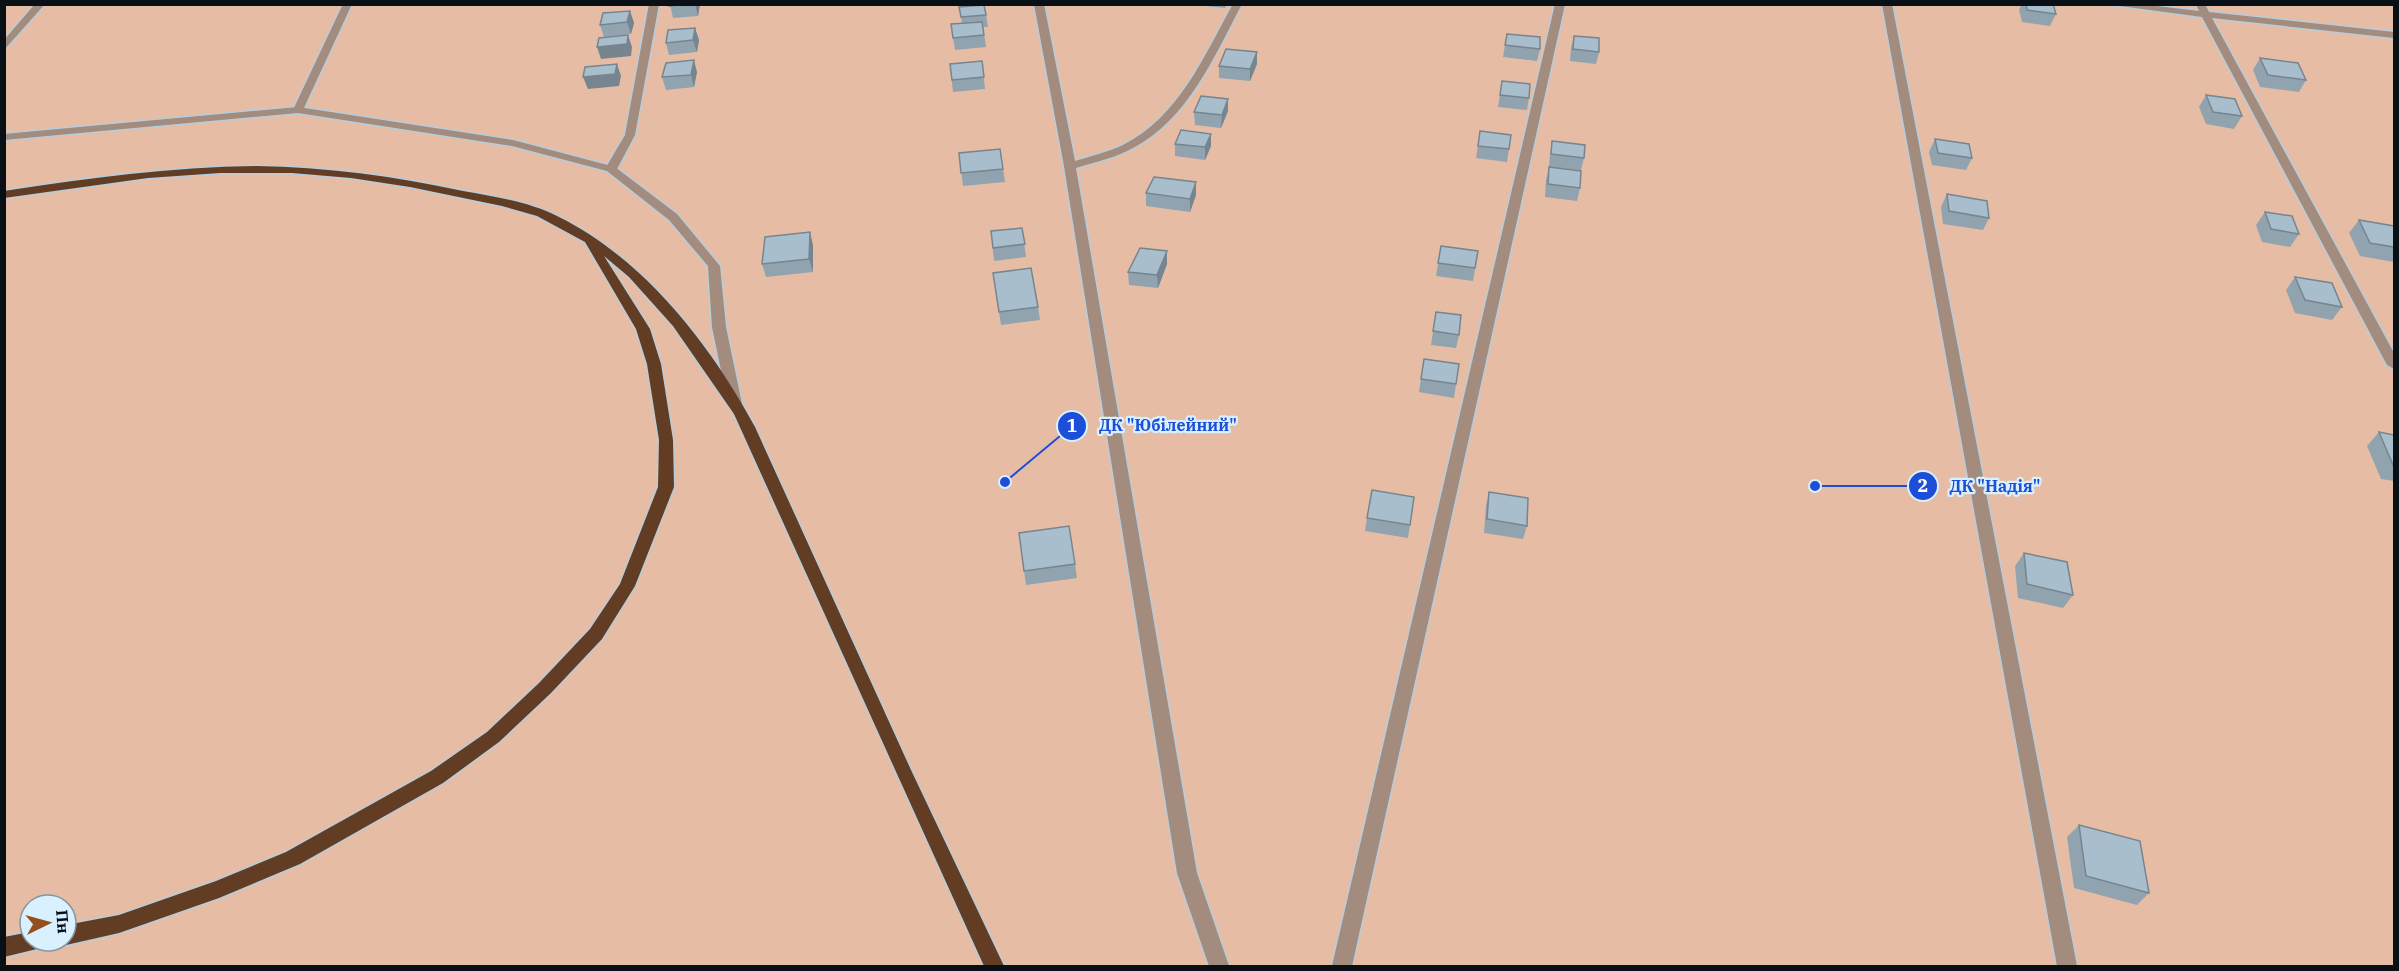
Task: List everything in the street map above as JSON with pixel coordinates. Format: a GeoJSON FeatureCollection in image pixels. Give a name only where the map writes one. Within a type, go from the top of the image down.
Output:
{"type":"FeatureCollection","features":[{"type":"Feature","properties":{"kind":"main road"},"geometry":{"type":"LineString","coordinates":[[4,195],[110,178],[181,173],[242,169],[331,172],[406,182],[525,208],[554,219],[587,238],[622,263],[676,321],[735,404],[810,560],[901,769],[994,966]]}},
{"type":"Feature","properties":{"kind":"main road"},"geometry":{"type":"LineString","coordinates":[[78,932],[119,924],[219,890],[292,858],[437,777],[493,736],[545,688],[596,634],[627,586],[666,487],[666,440],[654,364],[643,329],[587,238]]}},
{"type":"Feature","properties":{"kind":"street"},"geometry":{"type":"LineString","coordinates":[[4,47],[41,4]]}},
{"type":"Feature","properties":{"kind":"street"},"geometry":{"type":"LineString","coordinates":[[298,110],[348,4]]}},
{"type":"Feature","properties":{"kind":"street"},"geometry":{"type":"LineString","coordinates":[[611,169],[630,135],[654,4]]}},
{"type":"Feature","properties":{"kind":"street"},"geometry":{"type":"LineString","coordinates":[[1039,4],[1070,166],[1187,873],[1219,966]]}},
{"type":"Feature","properties":{"kind":"street"},"geometry":{"type":"LineString","coordinates":[[1070,166],[1127,147],[1157,129],[1178,108],[1238,4]]}},
{"type":"Feature","properties":{"kind":"street"},"geometry":{"type":"LineString","coordinates":[[1342,966],[1560,4]]}},
{"type":"Feature","properties":{"kind":"street"},"geometry":{"type":"LineString","coordinates":[[1887,4],[2067,966]]}},
{"type":"Feature","properties":{"kind":"street"},"geometry":{"type":"LineString","coordinates":[[2109,4],[2394,35]]}},
{"type":"Feature","properties":{"kind":"street"},"geometry":{"type":"LineString","coordinates":[[2200,4],[2394,365]]}},
{"type":"Feature","properties":{"kind":"street"},"geometry":{"type":"LineString","coordinates":[[4,137],[298,110],[513,143],[611,169],[673,217],[714,266],[719,327],[735,404]]}},
{"type":"Feature","properties":{"kind":"shaded area"},"geometry":{"type":"Polygon","coordinates":[[[5,5],[2394,5],[2394,966],[5,966],[5,5]]]}},
{"type":"Feature","properties":{"kind":"building"},"geometry":{"type":"Polygon","coordinates":[[[2026,4],[2053,4],[2056,14],[2027,10],[2026,4]]]}},
{"type":"Feature","properties":{"kind":"building"},"geometry":{"type":"Polygon","coordinates":[[[984,5],[986,15],[961,17],[959,7],[984,5]]]}},
{"type":"Feature","properties":{"kind":"building"},"geometry":{"type":"Polygon","coordinates":[[[630,11],[627,22],[600,25],[603,13],[630,11]]]}},
{"type":"Feature","properties":{"kind":"building"},"geometry":{"type":"Polygon","coordinates":[[[982,22],[984,35],[953,38],[951,24],[982,22]]]}},
{"type":"Feature","properties":{"kind":"building"},"geometry":{"type":"Polygon","coordinates":[[[695,28],[693,40],[666,43],[668,30],[695,28]]]}},
{"type":"Feature","properties":{"kind":"building"},"geometry":{"type":"Polygon","coordinates":[[[1507,34],[1540,37],[1540,49],[1505,45],[1507,34]]]}},
{"type":"Feature","properties":{"kind":"building"},"geometry":{"type":"Polygon","coordinates":[[[628,35],[627,44],[597,47],[599,38],[628,35]]]}},
{"type":"Feature","properties":{"kind":"building"},"geometry":{"type":"Polygon","coordinates":[[[1574,36],[1599,38],[1599,52],[1573,49],[1574,36]]]}},
{"type":"Feature","properties":{"kind":"building"},"geometry":{"type":"Polygon","coordinates":[[[1226,49],[1257,52],[1250,69],[1219,66],[1226,49]]]}},
{"type":"Feature","properties":{"kind":"building"},"geometry":{"type":"Polygon","coordinates":[[[2260,58],[2298,63],[2306,80],[2268,75],[2260,58]]]}},
{"type":"Feature","properties":{"kind":"building"},"geometry":{"type":"Polygon","coordinates":[[[694,60],[691,75],[662,77],[666,63],[694,60]]]}},
{"type":"Feature","properties":{"kind":"building"},"geometry":{"type":"Polygon","coordinates":[[[982,61],[984,77],[952,80],[950,64],[982,61]]]}},
{"type":"Feature","properties":{"kind":"building"},"geometry":{"type":"Polygon","coordinates":[[[617,64],[615,74],[583,77],[585,67],[617,64]]]}},
{"type":"Feature","properties":{"kind":"building"},"geometry":{"type":"Polygon","coordinates":[[[1502,81],[1530,84],[1529,98],[1500,95],[1502,81]]]}},
{"type":"Feature","properties":{"kind":"building"},"geometry":{"type":"Polygon","coordinates":[[[2206,95],[2235,99],[2242,116],[2213,112],[2206,95]]]}},
{"type":"Feature","properties":{"kind":"building"},"geometry":{"type":"Polygon","coordinates":[[[1201,96],[1228,99],[1222,115],[1194,112],[1201,96]]]}},
{"type":"Feature","properties":{"kind":"building"},"geometry":{"type":"Polygon","coordinates":[[[1181,130],[1211,134],[1205,147],[1175,144],[1181,130]]]}},
{"type":"Feature","properties":{"kind":"building"},"geometry":{"type":"Polygon","coordinates":[[[1480,131],[1511,135],[1509,149],[1478,146],[1480,131]]]}},
{"type":"Feature","properties":{"kind":"building"},"geometry":{"type":"Polygon","coordinates":[[[1935,139],[1969,144],[1972,158],[1938,153],[1935,139]]]}},
{"type":"Feature","properties":{"kind":"building"},"geometry":{"type":"Polygon","coordinates":[[[1552,141],[1585,145],[1584,158],[1551,154],[1552,141]]]}},
{"type":"Feature","properties":{"kind":"building"},"geometry":{"type":"Polygon","coordinates":[[[1000,149],[1003,169],[961,173],[959,153],[1000,149]]]}},
{"type":"Feature","properties":{"kind":"building"},"geometry":{"type":"Polygon","coordinates":[[[1549,167],[1581,171],[1580,188],[1548,184],[1549,167]]]}},
{"type":"Feature","properties":{"kind":"building"},"geometry":{"type":"Polygon","coordinates":[[[1154,177],[1196,182],[1190,199],[1146,193],[1154,177]]]}},
{"type":"Feature","properties":{"kind":"building"},"geometry":{"type":"Polygon","coordinates":[[[1947,194],[1987,201],[1989,218],[1949,211],[1947,194]]]}},
{"type":"Feature","properties":{"kind":"building"},"geometry":{"type":"Polygon","coordinates":[[[2265,212],[2292,216],[2299,234],[2271,229],[2265,212]]]}},
{"type":"Feature","properties":{"kind":"building"},"geometry":{"type":"Polygon","coordinates":[[[2359,220],[2394,226],[2394,247],[2370,243],[2359,220]]]}},
{"type":"Feature","properties":{"kind":"building"},"geometry":{"type":"Polygon","coordinates":[[[1022,228],[1025,244],[993,248],[991,231],[1022,228]]]}},
{"type":"Feature","properties":{"kind":"building"},"geometry":{"type":"Polygon","coordinates":[[[810,232],[809,259],[762,264],[765,237],[810,232]]]}},
{"type":"Feature","properties":{"kind":"building"},"geometry":{"type":"Polygon","coordinates":[[[1441,246],[1478,251],[1475,268],[1438,263],[1441,246]]]}},
{"type":"Feature","properties":{"kind":"building"},"geometry":{"type":"Polygon","coordinates":[[[1140,248],[1167,251],[1157,275],[1128,272],[1140,248]]]}},
{"type":"Feature","properties":{"kind":"building"},"geometry":{"type":"Polygon","coordinates":[[[1031,268],[1038,307],[999,312],[993,273],[1031,268]]]}},
{"type":"Feature","properties":{"kind":"building"},"geometry":{"type":"Polygon","coordinates":[[[2295,277],[2332,283],[2342,307],[2305,300],[2295,277]]]}},
{"type":"Feature","properties":{"kind":"building"},"geometry":{"type":"Polygon","coordinates":[[[1436,312],[1461,315],[1459,335],[1433,331],[1436,312]]]}},
{"type":"Feature","properties":{"kind":"building"},"geometry":{"type":"Polygon","coordinates":[[[1424,359],[1459,364],[1456,384],[1421,379],[1424,359]]]}},
{"type":"Feature","properties":{"kind":"building"},"geometry":{"type":"Polygon","coordinates":[[[2379,432],[2394,435],[2394,465],[2393,465],[2379,432]]]}},
{"type":"Feature","properties":{"kind":"building"},"geometry":{"type":"Polygon","coordinates":[[[1372,490],[1414,497],[1410,525],[1367,518],[1372,490]]]}},
{"type":"Feature","properties":{"kind":"building"},"geometry":{"type":"Polygon","coordinates":[[[1489,492],[1528,498],[1527,526],[1487,519],[1489,492]]]}},
{"type":"Feature","properties":{"kind":"building"},"geometry":{"type":"Polygon","coordinates":[[[1069,526],[1075,564],[1024,571],[1019,533],[1069,526]]]}},
{"type":"Feature","properties":{"kind":"building"},"geometry":{"type":"Polygon","coordinates":[[[2024,553],[2067,562],[2073,595],[2027,584],[2024,553]]]}},
{"type":"Feature","properties":{"kind":"building"},"geometry":{"type":"Polygon","coordinates":[[[2079,825],[2140,841],[2149,893],[2086,876],[2079,825]]]}},
{"type":"Feature","properties":{"kind":"place","name":"ДК \"Юбілейний\""},"geometry":{"type":"Point","coordinates":[1005,482]}},
{"type":"Feature","properties":{"kind":"place","name":"ДК \"Надія\""},"geometry":{"type":"Point","coordinates":[1815,486]}}]}
